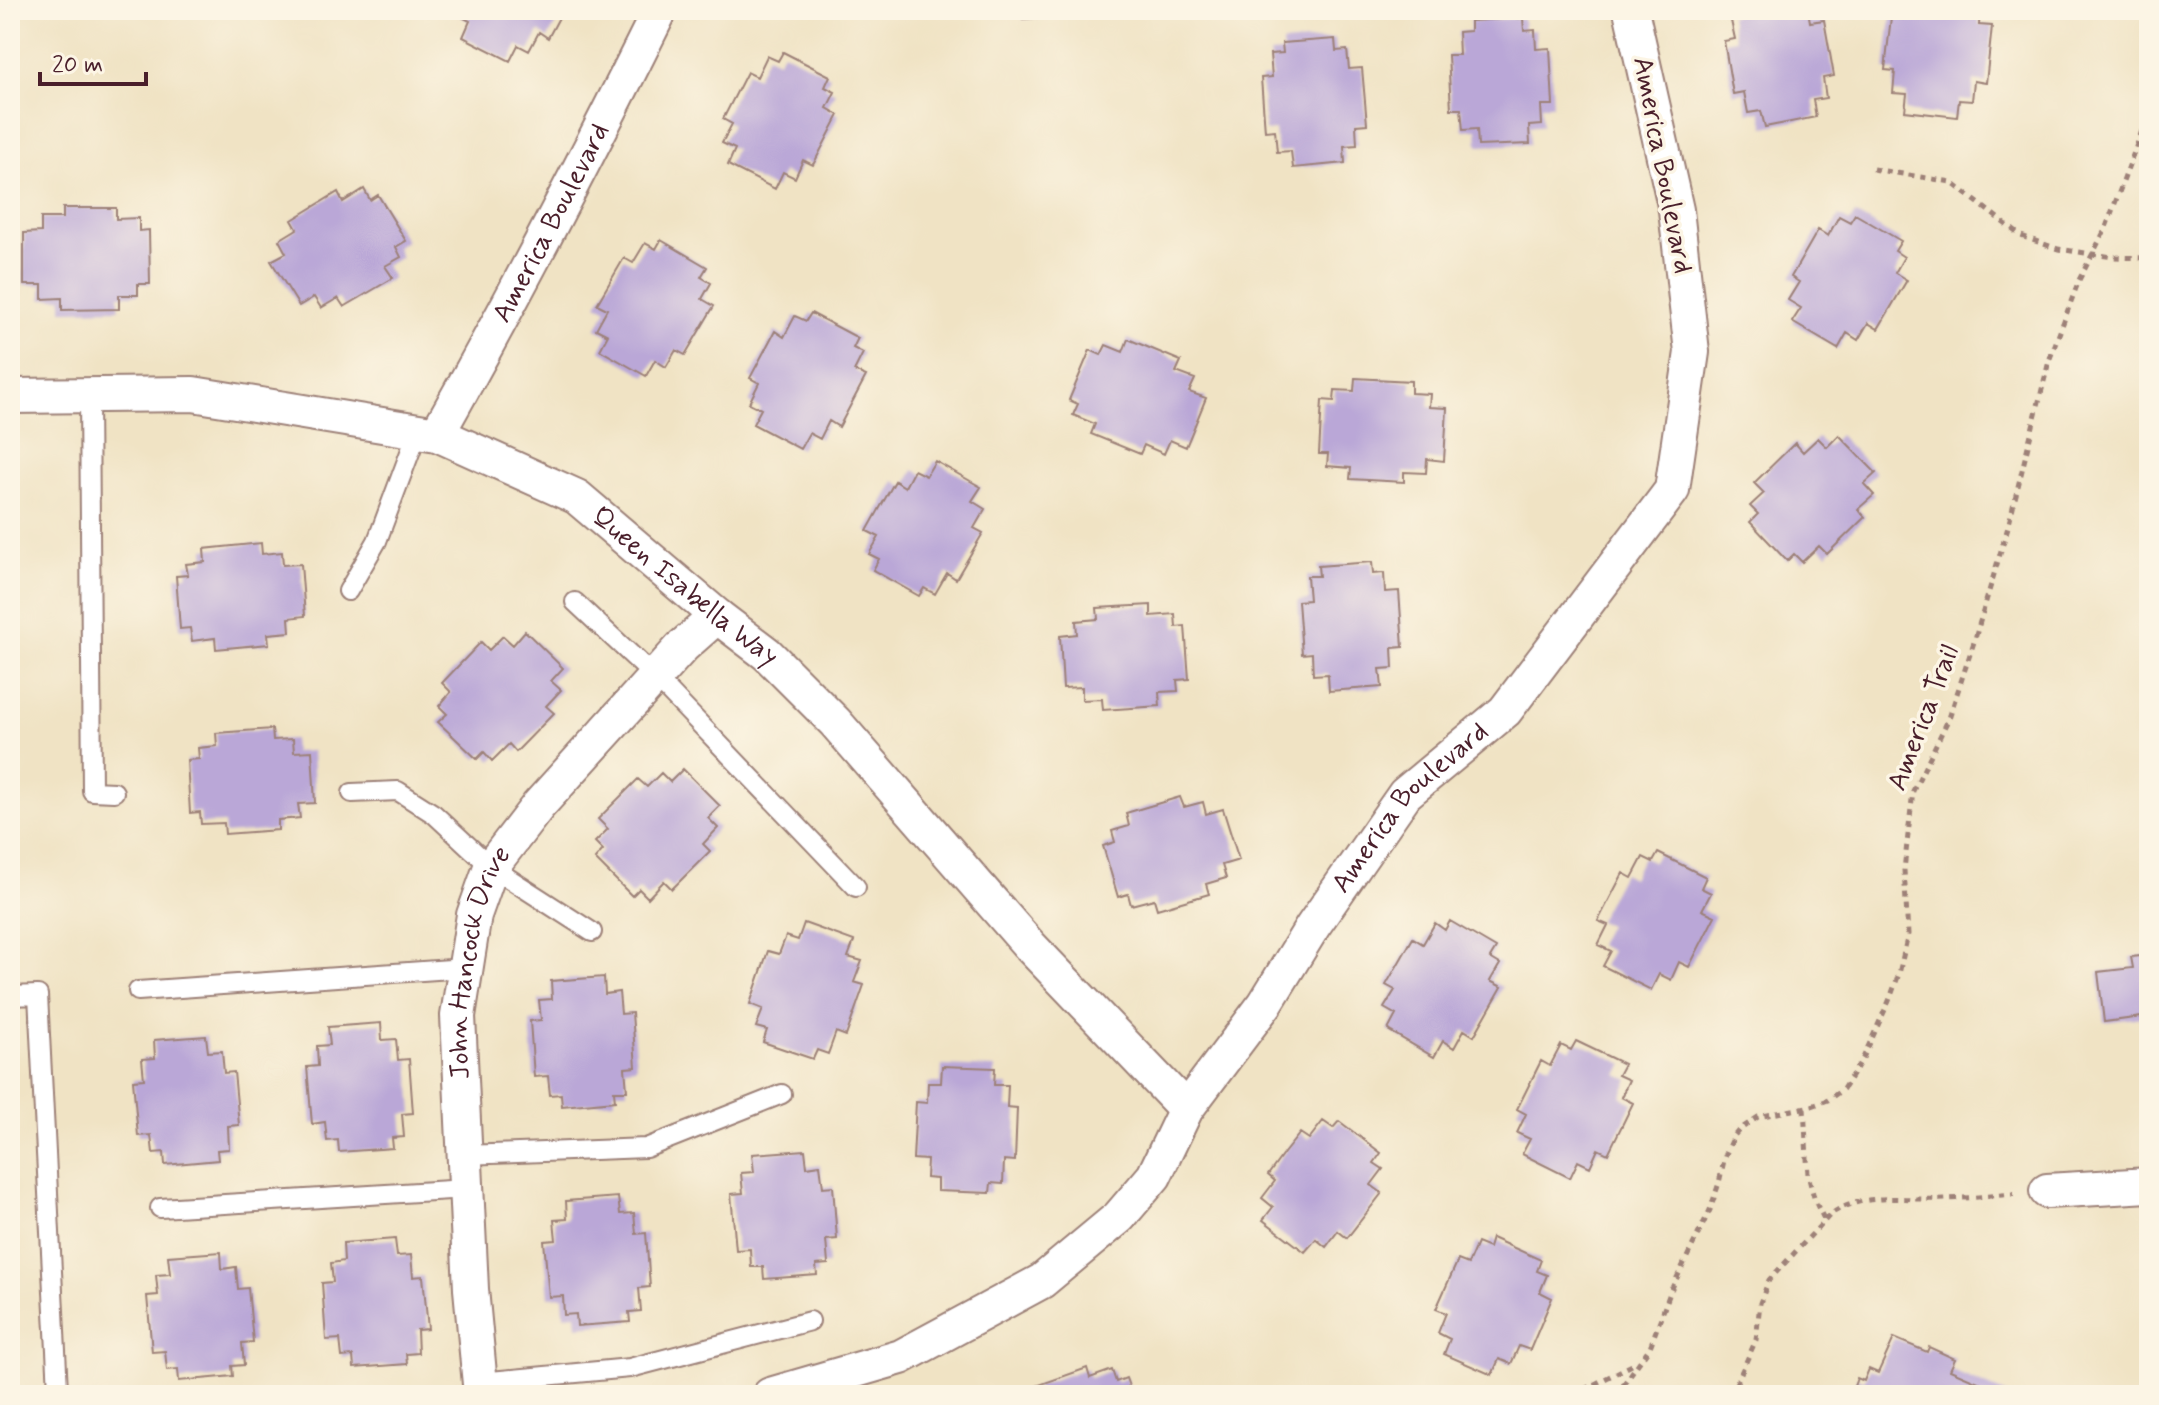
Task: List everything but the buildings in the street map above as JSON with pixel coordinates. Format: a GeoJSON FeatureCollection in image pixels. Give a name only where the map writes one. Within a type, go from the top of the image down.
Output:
{"type":"FeatureCollection","features":[{"type":"Feature","properties":{"kind":"street","name":"America Boulevard"},"geometry":{"type":"LineString","coordinates":[[428,433],[485,349],[660,10]]}},
{"type":"Feature","properties":{"kind":"street","name":"America Boulevard"},"geometry":{"type":"LineString","coordinates":[[770,1395],[901,1357],[1042,1281],[1119,1217],[1154,1176],[1186,1109],[1265,1004],[1313,926],[1405,794],[1505,711],[1672,490],[1692,352],[1676,210],[1631,10]]}},
{"type":"Feature","properties":{"kind":"street","name":"Queen Isabella Way"},"geometry":{"type":"LineString","coordinates":[[10,396],[193,394],[428,433],[577,497],[717,616],[767,654],[835,722],[1030,946],[1186,1109]]}},
{"type":"Feature","properties":{"kind":"street","name":"John Hancock Drive"},"geometry":{"type":"LineString","coordinates":[[481,1388],[471,1289],[458,1016],[474,915],[491,867],[538,806],[683,646],[717,616]]}},
{"type":"Feature","properties":{"kind":"street"},"geometry":{"type":"LineString","coordinates":[[2047,1191],[2149,1185]]}},
{"type":"Feature","properties":{"kind":"lane"},"geometry":{"type":"LineString","coordinates":[[89,395],[92,791],[114,792]]}},
{"type":"Feature","properties":{"kind":"lane"},"geometry":{"type":"LineString","coordinates":[[348,591],[377,541],[428,433]]}},
{"type":"Feature","properties":{"kind":"lane"},"geometry":{"type":"LineString","coordinates":[[575,602],[655,677],[856,887]]}},
{"type":"Feature","properties":{"kind":"lane"},"geometry":{"type":"LineString","coordinates":[[352,793],[398,791],[434,814],[491,867],[592,932]]}},
{"type":"Feature","properties":{"kind":"lane"},"geometry":{"type":"LineString","coordinates":[[138,991],[465,968]]}},
{"type":"Feature","properties":{"kind":"lane"},"geometry":{"type":"LineString","coordinates":[[10,996],[38,995],[58,1390],[21,1395]]}},
{"type":"Feature","properties":{"kind":"lane"},"geometry":{"type":"LineString","coordinates":[[160,1208],[646,1148],[782,1094]]}},
{"type":"Feature","properties":{"kind":"lane"},"geometry":{"type":"LineString","coordinates":[[481,1388],[630,1368],[810,1321]]}},
{"type":"Feature","properties":{"kind":"path","name":"America Trail"},"geometry":{"type":"LineString","coordinates":[[1616,1395],[1650,1347],[1671,1290],[1710,1210],[1734,1136],[1758,1117],[1804,1108],[1828,1100],[1843,1089],[1863,1058],[1889,1001],[1908,934],[1904,870],[1913,791],[1949,718],[1966,667],[2008,527],[2049,361],[2079,280],[2105,230],[2149,112]]}},
{"type":"Feature","properties":{"kind":"path"},"geometry":{"type":"LineString","coordinates":[[1873,169],[1951,182],[2021,236],[2058,249],[2113,257],[2149,258]]}},
{"type":"Feature","properties":{"kind":"path"},"geometry":{"type":"LineString","coordinates":[[1804,1108],[1808,1175],[1815,1201],[1825,1221]]}},
{"type":"Feature","properties":{"kind":"path"},"geometry":{"type":"LineString","coordinates":[[1731,1395],[1756,1340],[1760,1303],[1769,1280],[1842,1207],[1884,1199],[1944,1200],[2047,1191]]}},
{"type":"Feature","properties":{"kind":"path"},"geometry":{"type":"LineString","coordinates":[[1573,1395],[1642,1359]]}}]}
